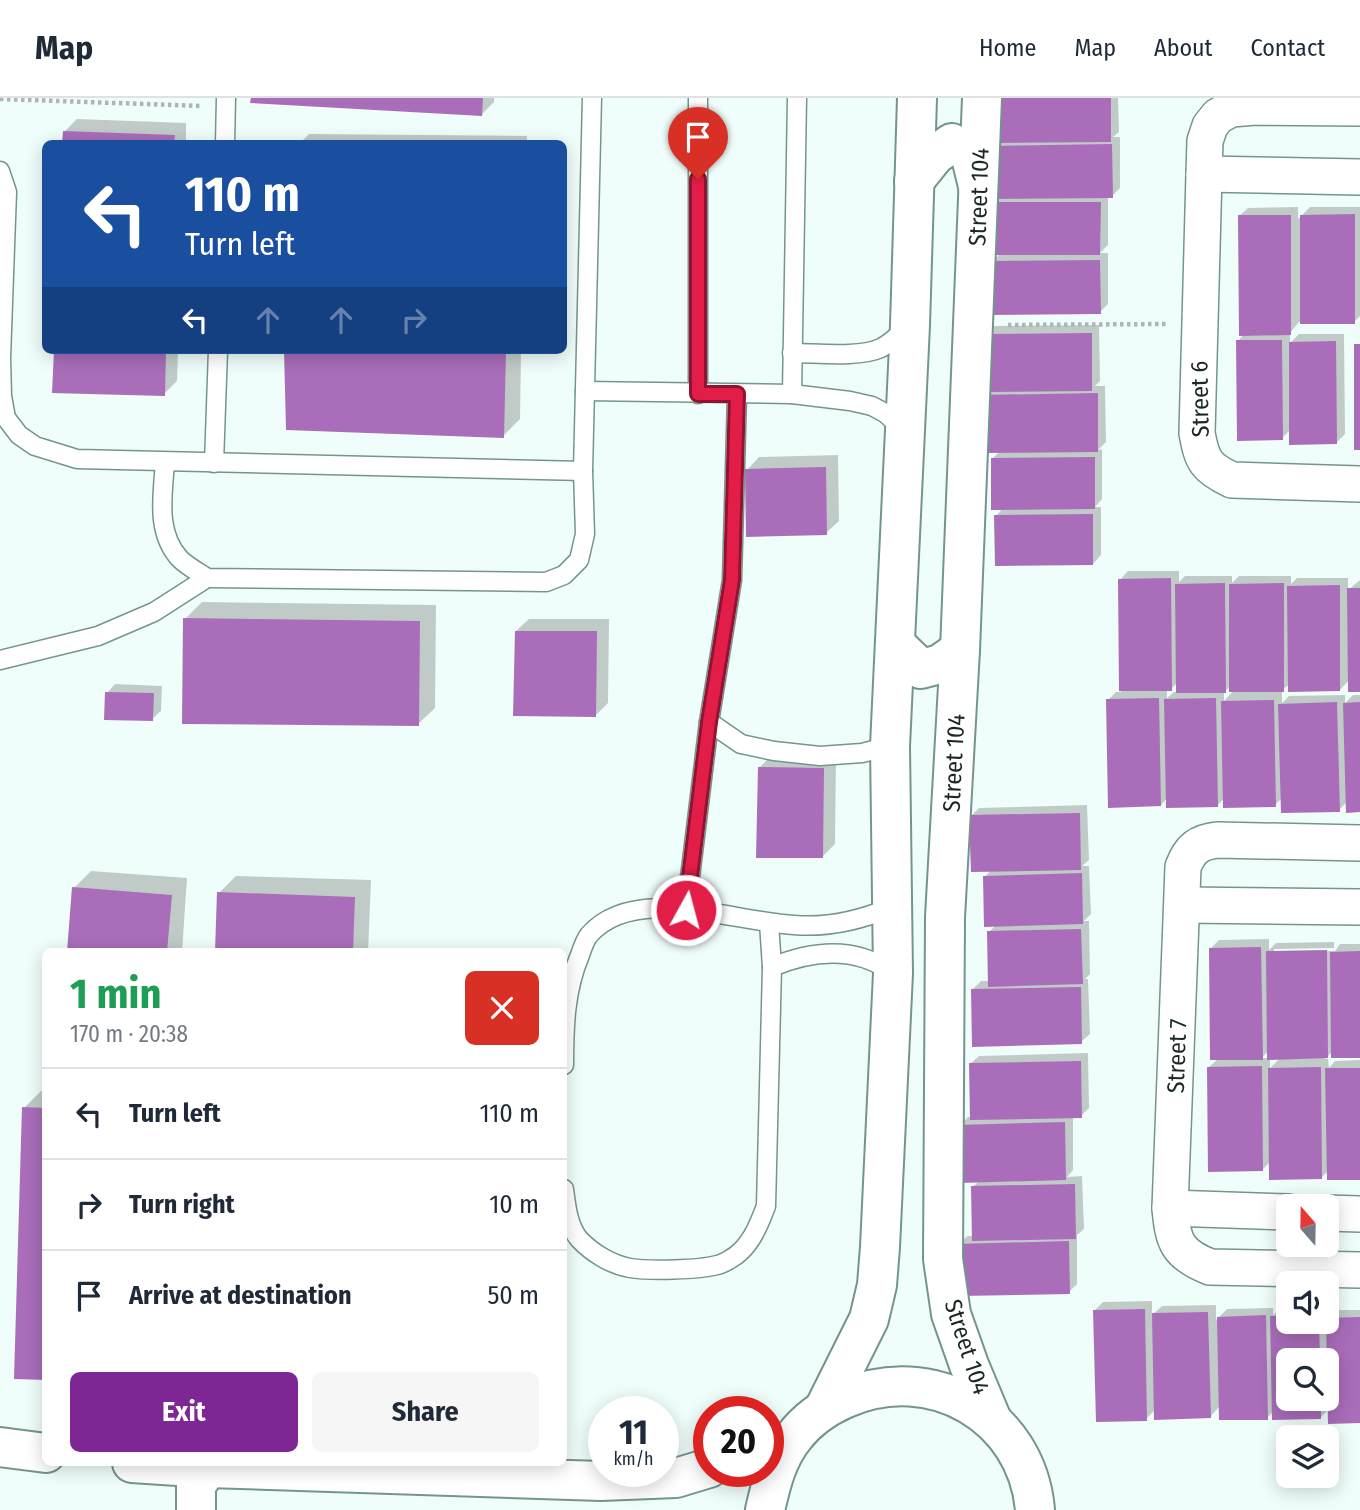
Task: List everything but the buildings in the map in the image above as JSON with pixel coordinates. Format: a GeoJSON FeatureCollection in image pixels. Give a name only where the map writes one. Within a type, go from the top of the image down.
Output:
{"type":"FeatureCollection","features":[{"type":"Feature","properties":{"kind":"street"},"geometry":{"type":"LineString","coordinates":[[825,1407],[869,1320],[877,1285],[893,973],[890,746],[910,325],[917,98]]}},
{"type":"Feature","properties":{"kind":"street","name":"Street 104"},"geometry":{"type":"LineString","coordinates":[[982,98],[960,650],[945,916],[943,1259],[951,1314],[992,1420]]}},
{"type":"Feature","properties":{"kind":"street","name":"Street 6"},"geometry":{"type":"LineString","coordinates":[[1360,108],[1255,107],[1231,110],[1218,116],[1210,126],[1205,141],[1197,433],[1205,463],[1215,472],[1232,480],[1360,484]]}},
{"type":"Feature","properties":{"kind":"street"},"geometry":{"type":"LineString","coordinates":[[914,181],[935,155],[952,143],[970,153],[979,192]]}},
{"type":"Feature","properties":{"kind":"street"},"geometry":{"type":"LineString","coordinates":[[1204,174],[1360,177]]}},
{"type":"Feature","properties":{"kind":"street"},"geometry":{"type":"LineString","coordinates":[[895,644],[921,669],[940,664],[960,650]]}},
{"type":"Feature","properties":{"kind":"street","name":"Street 7"},"geometry":{"type":"LineString","coordinates":[[1360,843],[1205,841],[1195,846],[1188,855],[1183,867],[1170,1208],[1172,1232],[1179,1248],[1192,1259],[1210,1267],[1360,1270]]}},
{"type":"Feature","properties":{"kind":"street"},"geometry":{"type":"LineString","coordinates":[[1183,905],[1360,907]]}},
{"type":"Feature","properties":{"kind":"street"},"geometry":{"type":"LineString","coordinates":[[1170,1208],[1276,1212]]}},
{"type":"Feature","properties":{"kind":"street"},"geometry":{"type":"LineString","coordinates":[[1339,1213],[1360,1214]]}},
{"type":"Feature","properties":{"kind":"street"},"geometry":{"type":"LineString","coordinates":[[784,1439],[825,1407],[865,1390],[889,1385],[922,1386],[957,1397],[992,1420],[1017,1449],[1033,1490],[1035,1510]]}},
{"type":"Feature","properties":{"kind":"street"},"geometry":{"type":"LineString","coordinates":[[0,1447],[42,1452]]}},
{"type":"Feature","properties":{"kind":"street"},"geometry":{"type":"LineString","coordinates":[[178,1466],[601,1481],[676,1478],[693,1473]]}},
{"type":"Feature","properties":{"kind":"street"},"geometry":{"type":"LineString","coordinates":[[196,1510],[197,1485],[208,1468]]}},
{"type":"Feature","properties":{"kind":"street"},"geometry":{"type":"LineString","coordinates":[[765,1510],[770,1487]]}},
{"type":"Feature","properties":{"kind":"lane"},"geometry":{"type":"LineString","coordinates":[[0,660],[98,636],[153,612],[207,578],[546,582],[564,575],[579,560],[585,534],[583,471],[592,98]]}},
{"type":"Feature","properties":{"kind":"lane"},"geometry":{"type":"LineString","coordinates":[[698,98],[698,394]]}},
{"type":"Feature","properties":{"kind":"lane"},"geometry":{"type":"LineString","coordinates":[[792,394],[797,98]]}},
{"type":"Feature","properties":{"kind":"lane"},"geometry":{"type":"LineString","coordinates":[[225,140],[226,102]]}},
{"type":"Feature","properties":{"kind":"lane"},"geometry":{"type":"LineString","coordinates":[[0,171],[7,192],[2,255],[2,396],[6,418],[19,435],[35,446],[77,460],[583,471]]}},
{"type":"Feature","properties":{"kind":"lane"},"geometry":{"type":"LineString","coordinates":[[792,353],[860,352],[878,349],[889,344],[910,325]]}},
{"type":"Feature","properties":{"kind":"lane"},"geometry":{"type":"LineString","coordinates":[[214,463],[218,354]]}},
{"type":"Feature","properties":{"kind":"lane"},"geometry":{"type":"LineString","coordinates":[[585,391],[792,394],[850,401],[872,406],[905,430]]}},
{"type":"Feature","properties":{"kind":"lane"},"geometry":{"type":"LineString","coordinates":[[686,910],[709,722],[732,580],[737,394]]}},
{"type":"Feature","properties":{"kind":"lane"},"geometry":{"type":"LineString","coordinates":[[165,462],[162,521],[168,543],[180,559],[207,578]]}},
{"type":"Feature","properties":{"kind":"lane"},"geometry":{"type":"LineString","coordinates":[[709,722],[741,744],[774,751],[820,756],[862,753],[890,746]]}},
{"type":"Feature","properties":{"kind":"lane"},"geometry":{"type":"LineString","coordinates":[[567,1005],[571,975],[588,936],[614,915],[653,907],[769,923],[820,926],[871,915],[892,906]]}},
{"type":"Feature","properties":{"kind":"lane"},"geometry":{"type":"LineString","coordinates":[[567,1213],[578,1238],[594,1252],[611,1262],[631,1268],[679,1269],[717,1265],[739,1253],[758,1228],[766,1206],[772,967],[769,923]]}},
{"type":"Feature","properties":{"kind":"lane"},"geometry":{"type":"LineString","coordinates":[[772,967],[814,954],[836,953],[859,956],[879,963],[893,973]]}},
{"type":"Feature","properties":{"kind":"path"},"geometry":{"type":"LineString","coordinates":[[0,99],[226,102]]}},
{"type":"Feature","properties":{"kind":"path"},"geometry":{"type":"LineString","coordinates":[[974,325],[1200,324]]}},
{"type":"Feature","properties":{"kind":"route"},"geometry":{"type":"LineString","coordinates":[[686,910],[709,722],[732,580],[737,394],[698,394],[698,179]]}}]}
